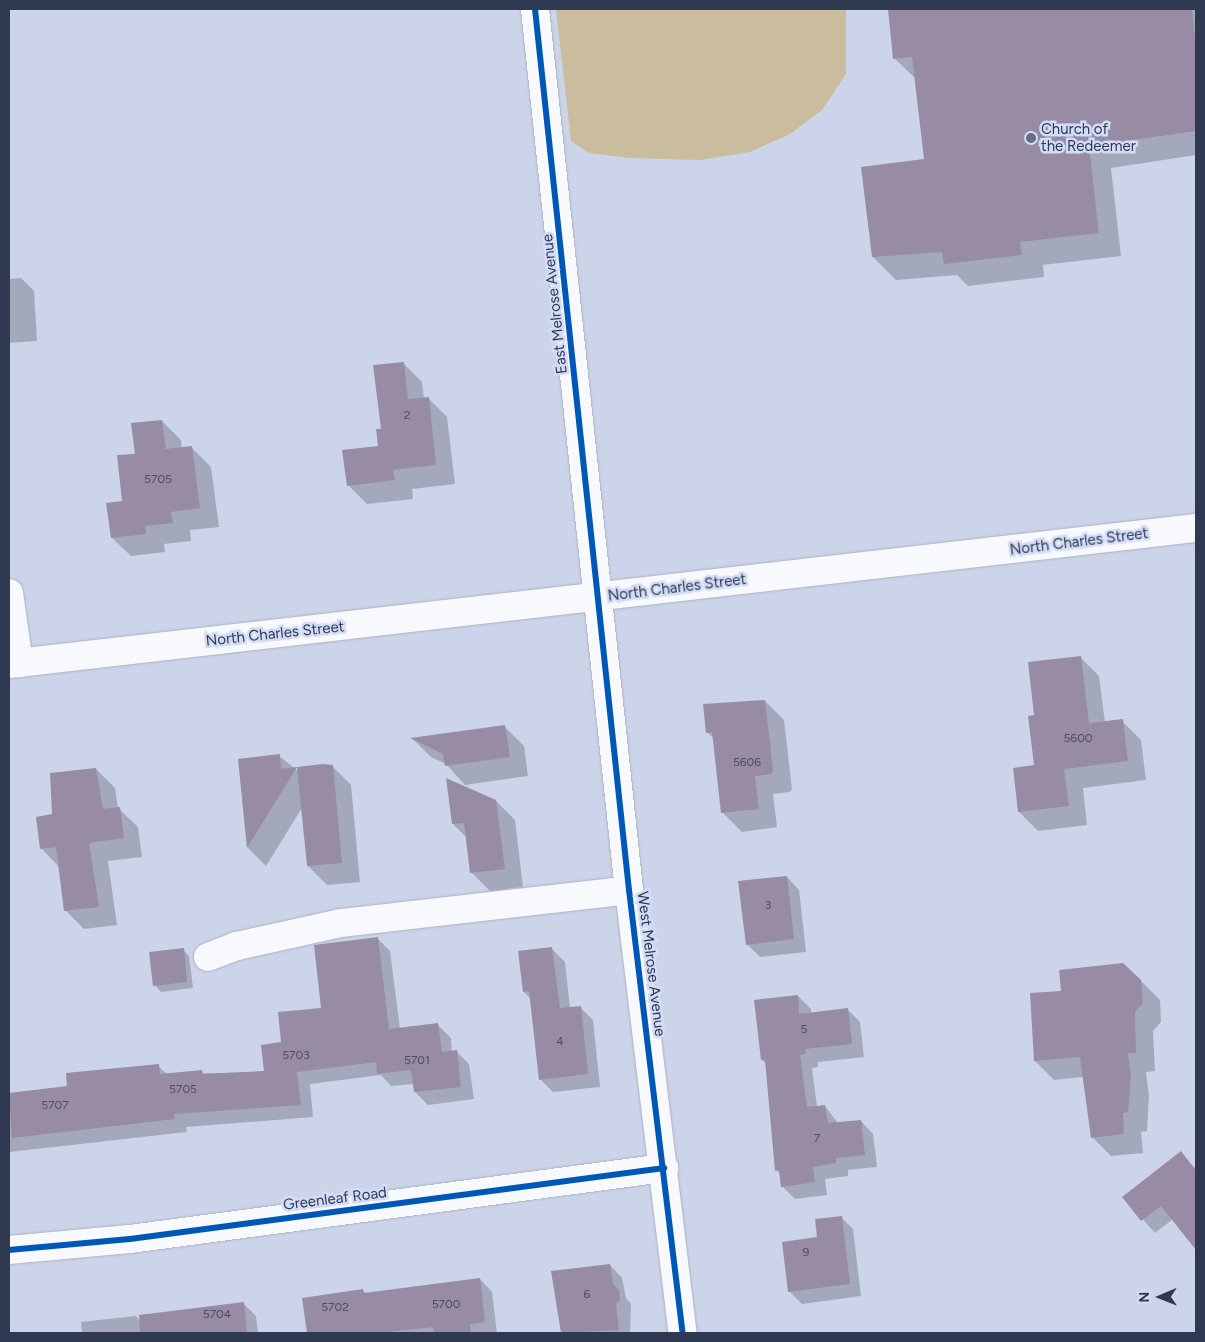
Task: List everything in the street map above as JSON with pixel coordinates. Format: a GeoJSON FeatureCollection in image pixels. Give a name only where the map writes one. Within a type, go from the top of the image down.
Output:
{"type":"FeatureCollection","features":[{"type":"Feature","properties":{"kind":"street","name":"East Melrose Avenue"},"geometry":{"type":"LineString","coordinates":[[535,9],[598,597]]}},
{"type":"Feature","properties":{"kind":"street","name":"North Charles Street"},"geometry":{"type":"LineString","coordinates":[[14,663],[1196,528]]}},
{"type":"Feature","properties":{"kind":"street"},"geometry":{"type":"LineString","coordinates":[[9,593],[14,663]]}},
{"type":"Feature","properties":{"kind":"street","name":"West Melrose Avenue"},"geometry":{"type":"LineString","coordinates":[[598,597],[629,890],[683,1333]]}},
{"type":"Feature","properties":{"kind":"street"},"geometry":{"type":"LineString","coordinates":[[208,957],[236,946],[341,923],[629,890]]}},
{"type":"Feature","properties":{"kind":"street","name":"Greenleaf Road"},"geometry":{"type":"LineString","coordinates":[[9,1250],[130,1239],[664,1168]]}},
{"type":"Feature","properties":{"kind":"shaded area"},"geometry":{"type":"Polygon","coordinates":[[[556,9],[846,9],[846,74],[822,110],[790,134],[750,152],[700,160],[630,158],[589,153],[571,141],[556,9]]]}},
{"type":"Feature","properties":{"kind":"building","name":"Church of the Redeemer"},"geometry":{"type":"Polygon","coordinates":[[[888,9],[1192,9],[1196,48],[1196,131],[1089,146],[1099,233],[1020,242],[1022,255],[944,264],[942,252],[872,257],[861,167],[924,159],[912,57],[893,59],[888,9]]]}},
{"type":"Feature","properties":{"kind":"building"},"geometry":{"type":"Polygon","coordinates":[[[404,362],[408,399],[429,397],[436,465],[393,470],[395,480],[347,486],[342,450],[378,446],[376,429],[381,429],[373,365],[404,362]]]}},
{"type":"Feature","properties":{"kind":"building"},"geometry":{"type":"Polygon","coordinates":[[[162,420],[166,449],[192,446],[200,508],[171,512],[173,523],[145,526],[146,534],[111,538],[106,503],[122,501],[117,455],[135,454],[131,423],[162,420]]]}},
{"type":"Feature","properties":{"kind":"building"},"geometry":{"type":"Polygon","coordinates":[[[1081,656],[1089,723],[1123,719],[1128,761],[1064,769],[1069,806],[1018,812],[1013,768],[1034,765],[1028,716],[1034,715],[1028,662],[1081,656]]]}},
{"type":"Feature","properties":{"kind":"building"},"geometry":{"type":"Polygon","coordinates":[[[765,700],[773,770],[771,774],[755,776],[759,809],[721,813],[712,732],[706,733],[703,704],[765,700]]]}},
{"type":"Feature","properties":{"kind":"building"},"geometry":{"type":"Polygon","coordinates":[[[505,725],[510,757],[445,766],[443,754],[410,738],[505,725]]]}},
{"type":"Feature","properties":{"kind":"building"},"geometry":{"type":"Polygon","coordinates":[[[280,754],[281,769],[297,767],[247,848],[238,759],[280,754]]]}},
{"type":"Feature","properties":{"kind":"building"},"geometry":{"type":"Polygon","coordinates":[[[323,764],[333,765],[342,863],[307,866],[297,767],[323,764]]]}},
{"type":"Feature","properties":{"kind":"building"},"geometry":{"type":"Polygon","coordinates":[[[96,768],[103,809],[120,807],[124,838],[89,843],[99,907],[64,911],[56,847],[40,849],[36,817],[52,814],[50,773],[96,768]]]}},
{"type":"Feature","properties":{"kind":"building"},"geometry":{"type":"Polygon","coordinates":[[[446,778],[496,800],[505,869],[470,873],[464,823],[452,824],[446,778]]]}},
{"type":"Feature","properties":{"kind":"building"},"geometry":{"type":"Polygon","coordinates":[[[787,876],[794,939],[746,945],[738,881],[787,876]]]}},
{"type":"Feature","properties":{"kind":"building"},"geometry":{"type":"Polygon","coordinates":[[[378,937],[389,1029],[438,1023],[442,1052],[457,1050],[461,1087],[414,1092],[411,1070],[377,1074],[376,1062],[297,1072],[301,1105],[174,1114],[175,1119],[12,1138],[9,1093],[67,1086],[66,1073],[159,1064],[160,1074],[202,1070],[203,1074],[264,1071],[261,1045],[281,1042],[278,1012],[321,1008],[314,945],[378,937]]]}},
{"type":"Feature","properties":{"kind":"building"},"geometry":{"type":"Polygon","coordinates":[[[552,947],[560,1008],[581,1006],[588,1074],[539,1080],[529,991],[523,992],[518,951],[552,947]]]}},
{"type":"Feature","properties":{"kind":"building"},"geometry":{"type":"Polygon","coordinates":[[[184,948],[187,982],[153,986],[149,952],[184,948]]]}},
{"type":"Feature","properties":{"kind":"building"},"geometry":{"type":"Polygon","coordinates":[[[1123,963],[1141,980],[1143,1003],[1135,1012],[1136,1053],[1128,1053],[1131,1076],[1128,1112],[1123,1113],[1124,1134],[1091,1138],[1080,1057],[1034,1061],[1030,993],[1061,991],[1059,970],[1123,963]]]}},
{"type":"Feature","properties":{"kind":"building"},"geometry":{"type":"Polygon","coordinates":[[[798,995],[799,1014],[848,1008],[852,1044],[805,1049],[806,1054],[800,1055],[807,1107],[825,1105],[828,1123],[861,1120],[865,1155],[836,1158],[836,1163],[813,1167],[815,1182],[781,1187],[779,1170],[775,1171],[765,1060],[761,1060],[754,1000],[798,995]]]}},
{"type":"Feature","properties":{"kind":"building"},"geometry":{"type":"Polygon","coordinates":[[[1181,1151],[1196,1171],[1196,1250],[1161,1206],[1141,1221],[1122,1197],[1181,1151]]]}},
{"type":"Feature","properties":{"kind":"building"},"geometry":{"type":"Polygon","coordinates":[[[842,1216],[850,1284],[788,1292],[782,1242],[817,1237],[815,1219],[842,1216]]]}},
{"type":"Feature","properties":{"kind":"building"},"geometry":{"type":"Polygon","coordinates":[[[610,1264],[613,1284],[619,1290],[620,1300],[616,1304],[619,1330],[561,1333],[551,1271],[610,1264]]]}},
{"type":"Feature","properties":{"kind":"building"},"geometry":{"type":"Polygon","coordinates":[[[480,1278],[485,1322],[470,1324],[471,1333],[434,1333],[433,1327],[380,1333],[307,1333],[302,1298],[363,1289],[364,1293],[480,1278]]]}},
{"type":"Feature","properties":{"kind":"building"},"geometry":{"type":"Polygon","coordinates":[[[244,1302],[247,1333],[140,1333],[139,1315],[244,1302]]]}},
{"type":"Feature","properties":{"kind":"cycle path"},"geometry":{"type":"LineString","coordinates":[[535,9],[629,890],[683,1333]]}},
{"type":"Feature","properties":{"kind":"cycle path"},"geometry":{"type":"LineString","coordinates":[[9,1250],[130,1239],[664,1168]]}},
{"type":"Feature","properties":{"kind":"place","name":"Church of the Redeemer"},"geometry":{"type":"Point","coordinates":[1031,138]}}]}
